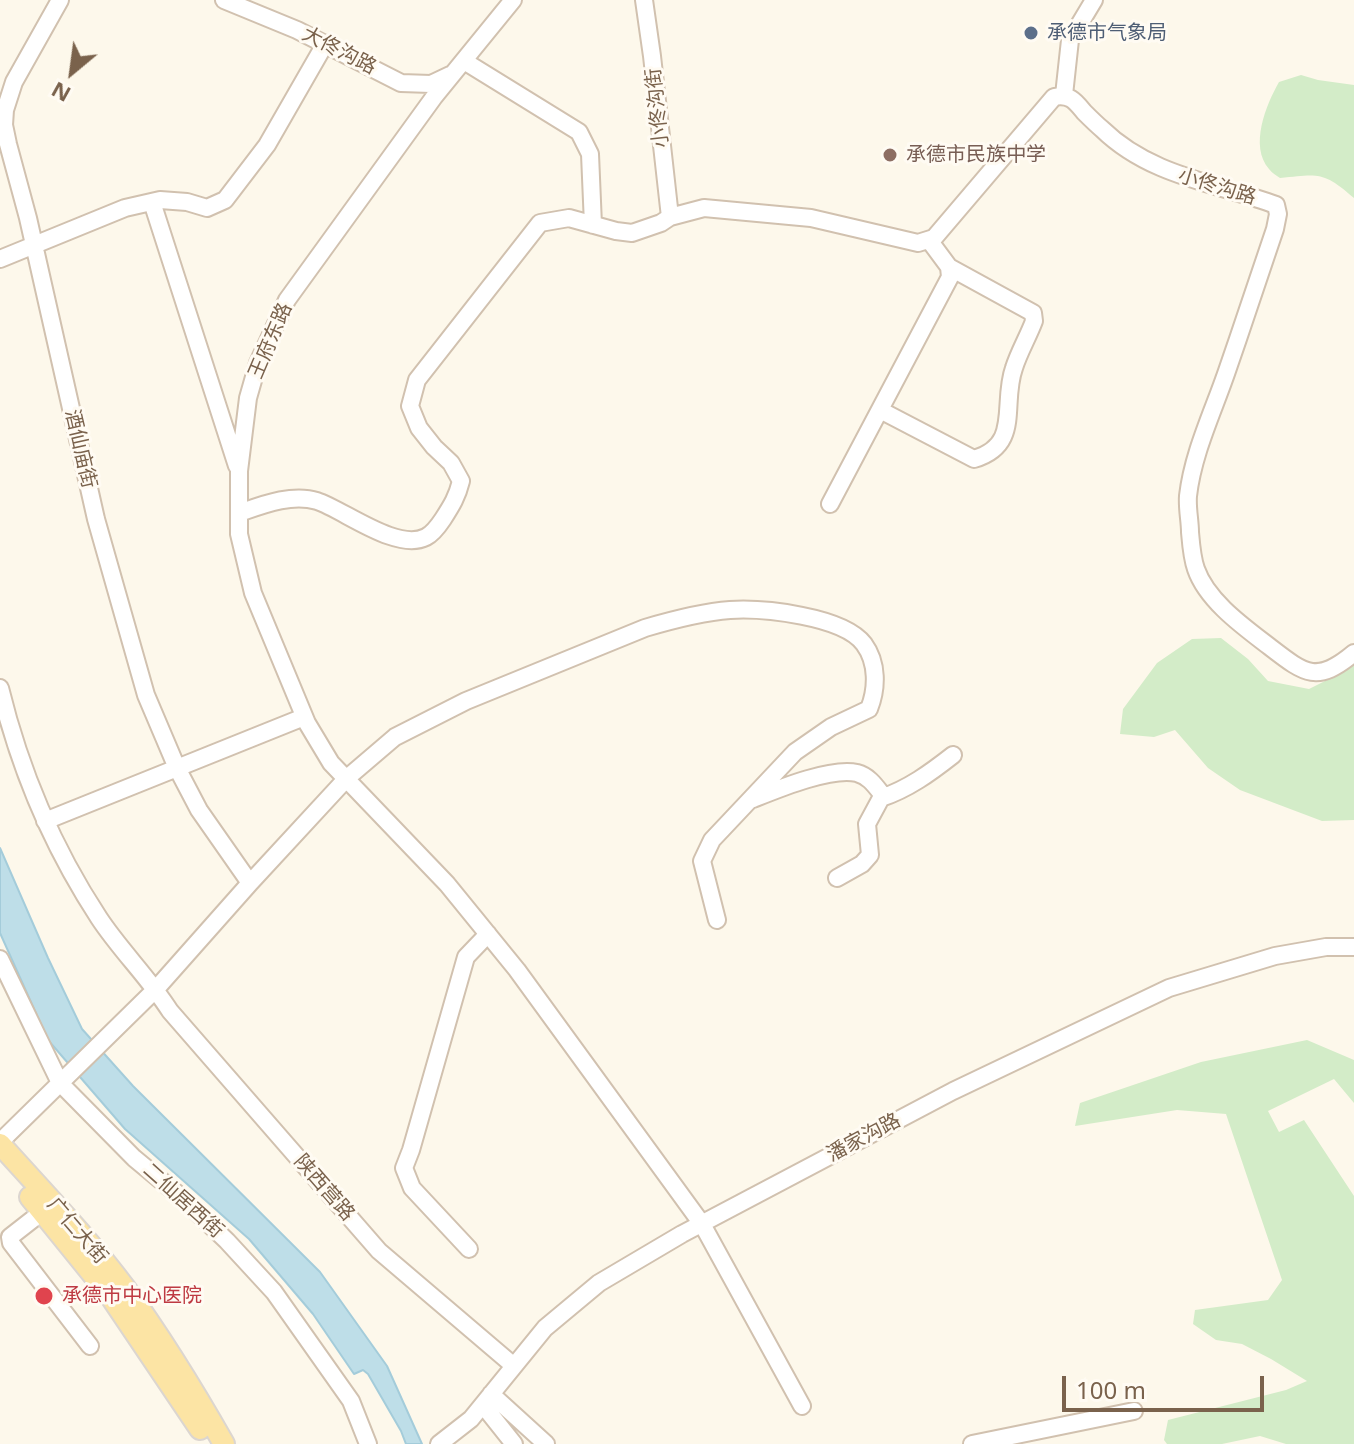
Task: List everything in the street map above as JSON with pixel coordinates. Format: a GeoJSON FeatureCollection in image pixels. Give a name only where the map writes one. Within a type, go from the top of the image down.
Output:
{"type":"FeatureCollection","features":[{"type":"Feature","properties":{"kind":"main road","name":"广仁大街"},"geometry":{"type":"LineString","coordinates":[[0,1143],[125,1289],[224,1444]]}},
{"type":"Feature","properties":{"kind":"main road","name":"广仁大街"},"geometry":{"type":"LineString","coordinates":[[0,1164],[111,1297],[209,1444]]}},
{"type":"Feature","properties":{"kind":"street","name":"酒仙庙街"},"geometry":{"type":"LineString","coordinates":[[60,0],[5,93],[4,125],[96,519],[146,695],[177,768],[199,810],[250,883]]}},
{"type":"Feature","properties":{"kind":"street","name":"大佟沟路"},"geometry":{"type":"LineString","coordinates":[[224,0],[325,44],[401,83],[431,84],[459,67]]}},
{"type":"Feature","properties":{"kind":"street","name":"王府东路"},"geometry":{"type":"LineString","coordinates":[[513,0],[434,97],[287,300],[258,363],[248,398],[239,471],[239,534],[253,593],[304,717],[331,763],[447,884],[526,983],[702,1224],[802,1406]]}},
{"type":"Feature","properties":{"kind":"street","name":"小佟沟街"},"geometry":{"type":"LineString","coordinates":[[644,0],[670,217]]}},
{"type":"Feature","properties":{"kind":"street"},"geometry":{"type":"LineString","coordinates":[[239,513],[280,500],[315,500],[371,528],[406,540],[425,538],[439,525],[457,498],[461,481],[451,463],[419,428],[410,406],[417,380],[540,223],[569,218],[632,233],[670,217],[704,208],[811,218],[918,243],[934,238],[1054,97],[1064,95],[1070,40],[1094,0]]}},
{"type":"Feature","properties":{"kind":"street"},"geometry":{"type":"LineString","coordinates":[[0,259],[125,208],[160,200],[187,202],[207,208],[225,200],[267,145],[325,44]]}},
{"type":"Feature","properties":{"kind":"street"},"geometry":{"type":"LineString","coordinates":[[459,67],[579,132],[590,154],[593,225]]}},
{"type":"Feature","properties":{"kind":"street","name":"小佟沟路"},"geometry":{"type":"LineString","coordinates":[[1064,95],[1076,101],[1113,140],[1162,169],[1276,205],[1275,229],[1199,448],[1188,497],[1191,543],[1196,570],[1209,591],[1232,618],[1284,658],[1316,674],[1332,668],[1354,653]]}},
{"type":"Feature","properties":{"kind":"street"},"geometry":{"type":"LineString","coordinates":[[152,202],[239,471]]}},
{"type":"Feature","properties":{"kind":"street"},"geometry":{"type":"LineString","coordinates":[[880,410],[974,459],[989,454],[999,446],[1005,433],[1013,369],[1034,321],[1033,313],[949,267],[929,240]]}},
{"type":"Feature","properties":{"kind":"street"},"geometry":{"type":"LineString","coordinates":[[830,504],[950,277],[949,267]]}},
{"type":"Feature","properties":{"kind":"street"},"geometry":{"type":"LineString","coordinates":[[0,1143],[156,989],[347,778],[395,737],[452,708],[645,628],[672,620],[726,610],[760,610],[809,618],[847,630],[864,644],[875,666],[874,697],[869,709],[831,727],[795,752],[712,840],[702,861],[717,920]]}},
{"type":"Feature","properties":{"kind":"street","name":"陕西营路"},"geometry":{"type":"LineString","coordinates":[[0,688],[6,714],[45,821],[100,921],[156,989],[170,1011],[379,1251],[514,1366]]}},
{"type":"Feature","properties":{"kind":"street"},"geometry":{"type":"LineString","coordinates":[[45,821],[304,717]]}},
{"type":"Feature","properties":{"kind":"street"},"geometry":{"type":"LineString","coordinates":[[881,798],[924,778],[953,755]]}},
{"type":"Feature","properties":{"kind":"street"},"geometry":{"type":"LineString","coordinates":[[747,801],[805,781],[844,772],[871,780],[881,793],[881,798],[867,824],[870,855],[862,864],[837,878]]}},
{"type":"Feature","properties":{"kind":"street"},"geometry":{"type":"LineString","coordinates":[[469,1249],[412,1188],[404,1168],[466,957],[488,934]]}},
{"type":"Feature","properties":{"kind":"street","name":"潘家沟路"},"geometry":{"type":"LineString","coordinates":[[440,1443],[471,1419],[545,1328],[599,1283],[702,1224],[953,1091],[1169,988],[1275,956],[1326,947],[1354,947]]}},
{"type":"Feature","properties":{"kind":"street","name":"二仙居西街"},"geometry":{"type":"LineString","coordinates":[[0,959],[65,1078],[134,1158],[227,1241],[274,1292],[351,1401],[368,1444]]}},
{"type":"Feature","properties":{"kind":"street"},"geometry":{"type":"LineString","coordinates":[[42,1212],[10,1237],[11,1243],[90,1346]]}},
{"type":"Feature","properties":{"kind":"street"},"geometry":{"type":"LineString","coordinates":[[487,1400],[514,1444]]}},
{"type":"Feature","properties":{"kind":"street"},"geometry":{"type":"LineString","coordinates":[[487,1400],[546,1444]]}},
{"type":"Feature","properties":{"kind":"street"},"geometry":{"type":"LineString","coordinates":[[972,1444],[1134,1411]]}},
{"type":"Feature","properties":{"kind":"green space"},"geometry":{"type":"Polygon","coordinates":[[[1301,75],[1354,85],[1354,198],[1320,176],[1280,178],[1263,160],[1260,137],[1269,102],[1279,82],[1301,75]]]}},
{"type":"Feature","properties":{"kind":"green space"},"geometry":{"type":"Polygon","coordinates":[[[1221,638],[1248,659],[1268,681],[1309,689],[1333,677],[1354,660],[1354,820],[1322,821],[1240,790],[1208,768],[1175,730],[1154,737],[1120,734],[1123,709],[1157,663],[1192,639],[1221,638]]]}},
{"type":"Feature","properties":{"kind":"green space"},"geometry":{"type":"Polygon","coordinates":[[[1307,1040],[1354,1060],[1354,1103],[1334,1079],[1268,1111],[1279,1132],[1304,1120],[1354,1196],[1354,1444],[1286,1444],[1260,1436],[1222,1444],[1167,1444],[1164,1440],[1168,1420],[1286,1390],[1307,1381],[1242,1344],[1216,1340],[1193,1324],[1195,1310],[1268,1300],[1282,1280],[1226,1114],[1177,1110],[1075,1126],[1080,1103],[1201,1062],[1307,1040]]]}},
{"type":"Feature","properties":{"kind":"water"},"geometry":{"type":"Polygon","coordinates":[[[0,848],[82,1029],[133,1086],[320,1272],[387,1366],[422,1444],[406,1444],[368,1374],[363,1370],[354,1374],[313,1314],[249,1239],[125,1129],[48,1040],[0,933],[0,848]]]}},
{"type":"Feature","properties":{"kind":"place","name":"承德市气象局"},"geometry":{"type":"Point","coordinates":[1031,33]}},
{"type":"Feature","properties":{"kind":"place","name":"承德市民族中学"},"geometry":{"type":"Point","coordinates":[890,155]}},
{"type":"Feature","properties":{"kind":"place","name":"承德市中心医院"},"geometry":{"type":"Point","coordinates":[44,1296]}}]}
